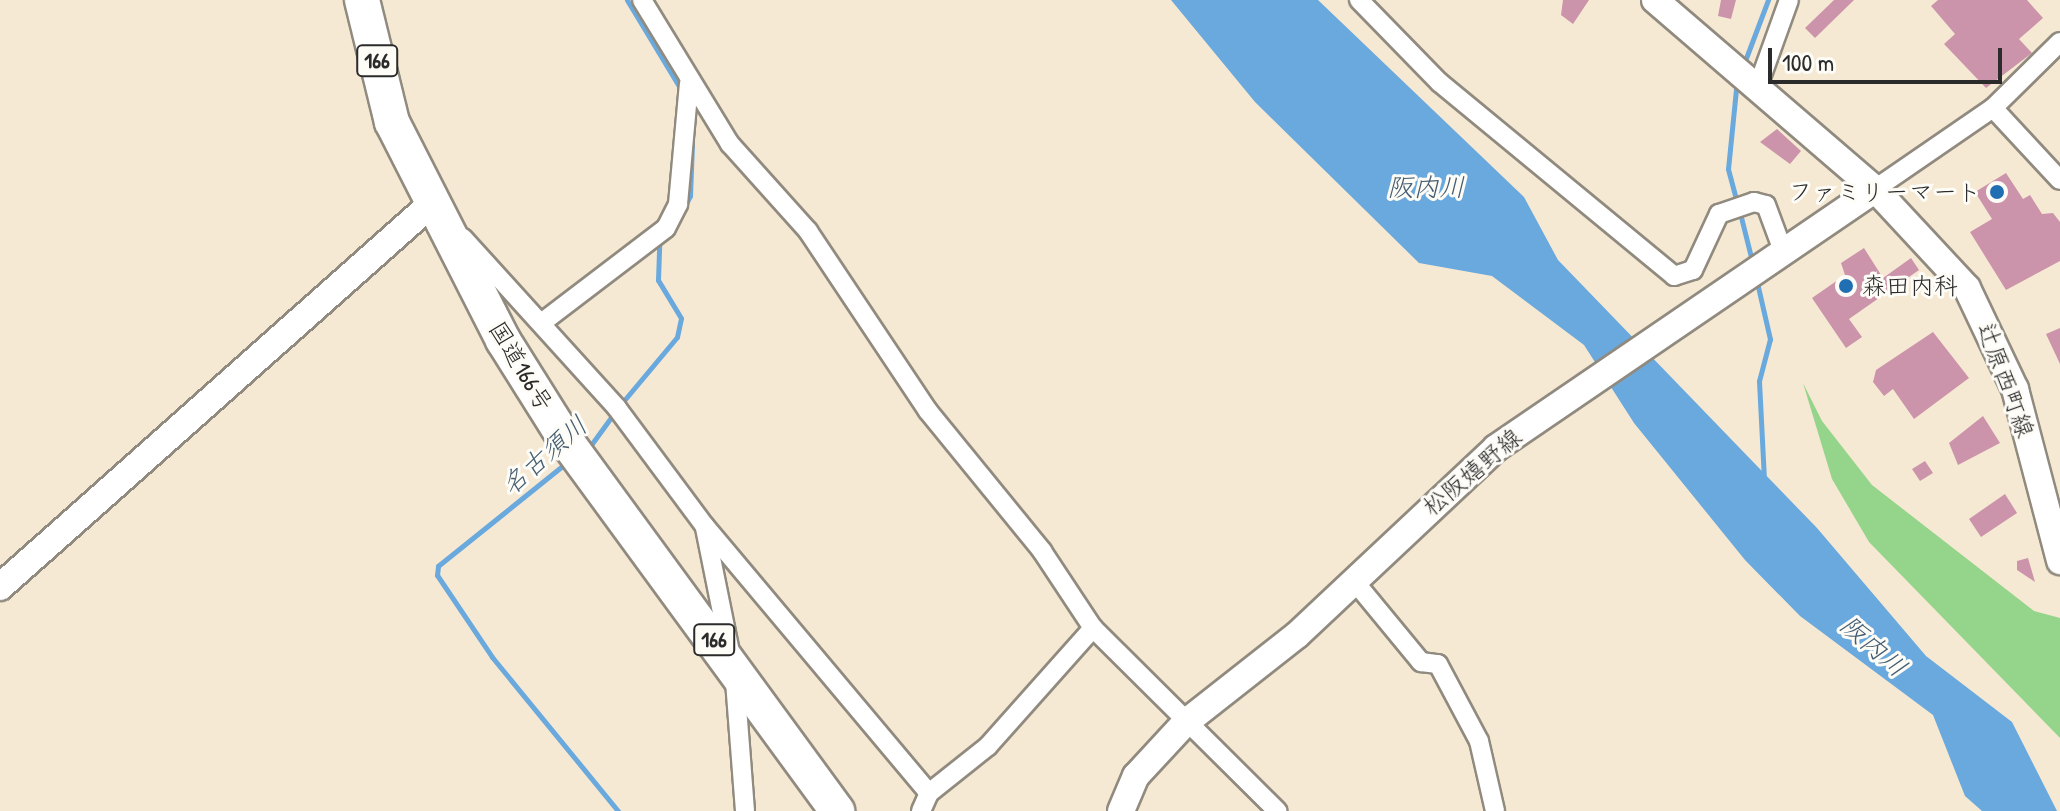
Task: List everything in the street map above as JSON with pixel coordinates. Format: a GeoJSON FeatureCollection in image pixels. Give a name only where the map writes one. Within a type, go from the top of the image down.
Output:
{"type":"FeatureCollection","features":[{"type":"Feature","properties":{"kind":"highway","name":"国道166号"},"geometry":{"type":"LineString","coordinates":[[362,0],[392,122],[436,217],[565,439],[837,811]]}},
{"type":"Feature","properties":{"kind":"main road","name":"辻原西町線"},"geometry":{"type":"LineString","coordinates":[[1655,0],[1758,86],[1931,242],[1984,316],[2015,389],[2060,561]]}},
{"type":"Feature","properties":{"kind":"main road","name":"松阪嬉野線"},"geometry":{"type":"LineString","coordinates":[[1121,811],[1136,776],[1185,723],[1355,582],[1496,448],[1875,189]]}},
{"type":"Feature","properties":{"kind":"main road"},"geometry":{"type":"LineString","coordinates":[[0,587],[436,217]]}},
{"type":"Feature","properties":{"kind":"street"},"geometry":{"type":"LineString","coordinates":[[1359,0],[1439,82],[1674,276],[1693,270],[1726,209],[1754,202],[1766,205],[1783,251]]}},
{"type":"Feature","properties":{"kind":"street"},"geometry":{"type":"LineString","coordinates":[[1758,86],[1789,0]]}},
{"type":"Feature","properties":{"kind":"street"},"geometry":{"type":"LineString","coordinates":[[649,3],[689,84],[730,144],[808,231],[928,411],[1042,551],[1093,628],[1185,723],[1277,811]]}},
{"type":"Feature","properties":{"kind":"street"},"geometry":{"type":"LineString","coordinates":[[1875,189],[1993,108],[2060,42]]}},
{"type":"Feature","properties":{"kind":"street"},"geometry":{"type":"LineString","coordinates":[[544,321],[666,228],[678,204],[684,104],[689,84]]}},
{"type":"Feature","properties":{"kind":"street"},"geometry":{"type":"LineString","coordinates":[[1993,108],[2060,180]]}},
{"type":"Feature","properties":{"kind":"street"},"geometry":{"type":"LineString","coordinates":[[436,217],[462,237],[544,321],[704,525],[929,793]]}},
{"type":"Feature","properties":{"kind":"street"},"geometry":{"type":"LineString","coordinates":[[704,525],[733,666],[745,811]]}},
{"type":"Feature","properties":{"kind":"street"},"geometry":{"type":"LineString","coordinates":[[1355,582],[1421,662],[1438,664],[1479,741],[1495,811]]}},
{"type":"Feature","properties":{"kind":"street"},"geometry":{"type":"LineString","coordinates":[[921,811],[929,793],[988,746],[1093,628]]}},
{"type":"Feature","properties":{"kind":"green space"},"geometry":{"type":"Polygon","coordinates":[[[1803,383],[1822,421],[1872,485],[2034,611],[2060,618],[2060,738],[1869,542],[1832,479],[1803,383]]]}},
{"type":"Feature","properties":{"kind":"water","name":"阪内川"},"geometry":{"type":"Polygon","coordinates":[[[1171,0],[1318,0],[1524,197],[1558,260],[1817,528],[1926,656],[2012,722],[2057,811],[1982,811],[1965,796],[1933,715],[1800,616],[1745,560],[1634,423],[1584,345],[1492,276],[1419,263],[1255,102],[1171,0]]]}},
{"type":"Feature","properties":{"kind":"building"},"geometry":{"type":"Polygon","coordinates":[[[1563,0],[1589,0],[1573,24],[1561,15],[1563,0]]]}},
{"type":"Feature","properties":{"kind":"building"},"geometry":{"type":"Polygon","coordinates":[[[1721,0],[1736,0],[1731,19],[1718,16],[1721,0]]]}},
{"type":"Feature","properties":{"kind":"building"},"geometry":{"type":"Polygon","coordinates":[[[1834,0],[1854,0],[1815,38],[1805,28],[1834,0]]]}},
{"type":"Feature","properties":{"kind":"building"},"geometry":{"type":"Polygon","coordinates":[[[1938,0],[2027,0],[2043,18],[2019,39],[2032,53],[1986,88],[1944,44],[1955,34],[1931,6],[1938,0]]]}},
{"type":"Feature","properties":{"kind":"building"},"geometry":{"type":"Polygon","coordinates":[[[1777,129],[1801,151],[1790,164],[1760,142],[1777,129]]]}},
{"type":"Feature","properties":{"kind":"building"},"geometry":{"type":"Polygon","coordinates":[[[2006,173],[2023,199],[2030,195],[2042,214],[2053,213],[2060,222],[2060,261],[2006,290],[1970,232],[1992,219],[1975,192],[2006,173]]]}},
{"type":"Feature","properties":{"kind":"building"},"geometry":{"type":"Polygon","coordinates":[[[1864,248],[1883,278],[1911,258],[1919,270],[1849,319],[1862,337],[1846,348],[1812,298],[1845,275],[1841,263],[1864,248]]]}},
{"type":"Feature","properties":{"kind":"building"},"geometry":{"type":"Polygon","coordinates":[[[2060,328],[2060,364],[2046,334],[2060,328]]]}},
{"type":"Feature","properties":{"kind":"building"},"geometry":{"type":"Polygon","coordinates":[[[1933,332],[1969,378],[1914,419],[1893,389],[1884,396],[1873,382],[1876,370],[1933,332]]]}},
{"type":"Feature","properties":{"kind":"building"},"geometry":{"type":"Polygon","coordinates":[[[1983,416],[2000,443],[1958,465],[1949,443],[1983,416]]]}},
{"type":"Feature","properties":{"kind":"building"},"geometry":{"type":"Polygon","coordinates":[[[1925,461],[1933,473],[1920,481],[1912,469],[1925,461]]]}},
{"type":"Feature","properties":{"kind":"building"},"geometry":{"type":"Polygon","coordinates":[[[2005,494],[2017,513],[1981,537],[1969,519],[2005,494]]]}},
{"type":"Feature","properties":{"kind":"building"},"geometry":{"type":"Polygon","coordinates":[[[2028,558],[2035,582],[2017,570],[2017,561],[2028,558]]]}},
{"type":"Feature","properties":{"kind":"waterway","name":"名古須川"},"geometry":{"type":"LineString","coordinates":[[627,0],[682,91]]}},
{"type":"Feature","properties":{"kind":"waterway"},"geometry":{"type":"LineString","coordinates":[[1743,66],[1768,0]]}},
{"type":"Feature","properties":{"kind":"waterway"},"geometry":{"type":"LineString","coordinates":[[1737,79],[1728,169],[1737,203]]}},
{"type":"Feature","properties":{"kind":"waterway","name":"名古須川"},"geometry":{"type":"LineString","coordinates":[[672,231],[690,196],[692,145]]}},
{"type":"Feature","properties":{"kind":"waterway"},"geometry":{"type":"LineString","coordinates":[[1740,213],[1752,261]]}},
{"type":"Feature","properties":{"kind":"waterway","name":"名古須川"},"geometry":{"type":"LineString","coordinates":[[621,404],[677,337],[681,318],[658,280],[659,243]]}},
{"type":"Feature","properties":{"kind":"waterway"},"geometry":{"type":"LineString","coordinates":[[1756,278],[1770,339],[1759,381],[1764,481]]}},
{"type":"Feature","properties":{"kind":"waterway","name":"名古須川"},"geometry":{"type":"LineString","coordinates":[[588,449],[615,412]]}},
{"type":"Feature","properties":{"kind":"waterway","name":"名古須川"},"geometry":{"type":"LineString","coordinates":[[566,463],[438,566],[437,575],[492,657],[618,811]]}},
{"type":"Feature","properties":{"kind":"place","name":"ファミリーマート"},"geometry":{"type":"Point","coordinates":[1997,192]}},
{"type":"Feature","properties":{"kind":"place","name":"森田内科"},"geometry":{"type":"Point","coordinates":[1846,286]}}]}
